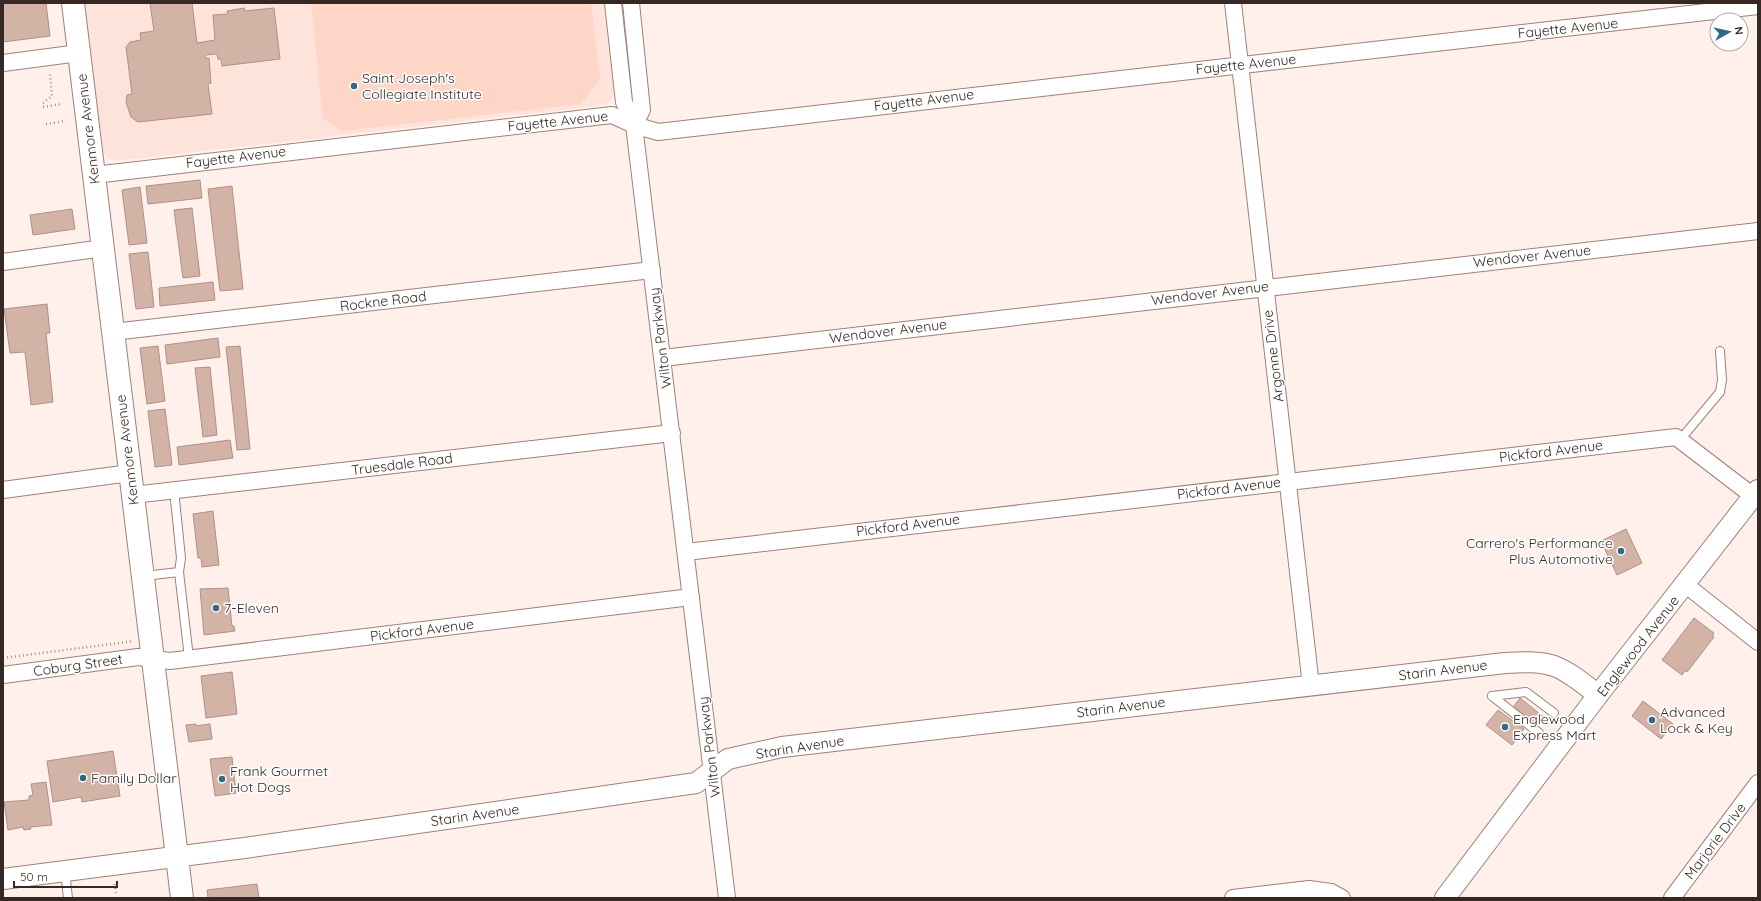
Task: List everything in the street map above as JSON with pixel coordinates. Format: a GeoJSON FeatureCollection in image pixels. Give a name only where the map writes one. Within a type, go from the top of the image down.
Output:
{"type":"FeatureCollection","features":[{"type":"Feature","properties":{"kind":"main road","name":"Kenmore Avenue"},"geometry":{"type":"LineString","coordinates":[[73,3],[182,898]]}},
{"type":"Feature","properties":{"kind":"street","name":"Wilton Parkway"},"geometry":{"type":"LineString","coordinates":[[613,3],[624,102],[634,125],[727,898]]}},
{"type":"Feature","properties":{"kind":"street"},"geometry":{"type":"LineString","coordinates":[[631,3],[642,110],[634,125]]}},
{"type":"Feature","properties":{"kind":"street","name":"Argonne Drive"},"geometry":{"type":"LineString","coordinates":[[1233,3],[1311,686]]}},
{"type":"Feature","properties":{"kind":"street","name":"Fayette Avenue"},"geometry":{"type":"LineString","coordinates":[[94,175],[612,115],[634,125],[658,132],[1240,64],[1758,6]]}},
{"type":"Feature","properties":{"kind":"street"},"geometry":{"type":"LineString","coordinates":[[3,63],[79,53]]}},
{"type":"Feature","properties":{"kind":"street","name":"Wendover Avenue"},"geometry":{"type":"LineString","coordinates":[[663,358],[1758,231]]}},
{"type":"Feature","properties":{"kind":"street"},"geometry":{"type":"LineString","coordinates":[[3,262],[103,248]]}},
{"type":"Feature","properties":{"kind":"street","name":"Rockne Road"},"geometry":{"type":"LineString","coordinates":[[113,332],[652,270]]}},
{"type":"Feature","properties":{"kind":"street","name":"Truesdale Road"},"geometry":{"type":"LineString","coordinates":[[133,495],[672,433]]}},
{"type":"Feature","properties":{"kind":"street","name":"Pickford Avenue"},"geometry":{"type":"LineString","coordinates":[[686,552],[1676,437],[1680,440]]}},
{"type":"Feature","properties":{"kind":"street"},"geometry":{"type":"LineString","coordinates":[[1680,440],[1756,493]]}},
{"type":"Feature","properties":{"kind":"street"},"geometry":{"type":"LineString","coordinates":[[3,490],[130,472]]}},
{"type":"Feature","properties":{"kind":"street","name":"Englewood Avenue"},"geometry":{"type":"LineString","coordinates":[[1446,898],[1598,695],[1686,585],[1756,493]]}},
{"type":"Feature","properties":{"kind":"street"},"geometry":{"type":"LineString","coordinates":[[1686,585],[1758,642]]}},
{"type":"Feature","properties":{"kind":"street","name":"Pickford Avenue"},"geometry":{"type":"LineString","coordinates":[[153,659],[170,661],[691,597]]}},
{"type":"Feature","properties":{"kind":"street","name":"Coburg Street"},"geometry":{"type":"LineString","coordinates":[[3,675],[138,657],[153,659]]}},
{"type":"Feature","properties":{"kind":"street","name":"Starin Avenue"},"geometry":{"type":"LineString","coordinates":[[3,879],[696,783],[712,773],[728,759],[782,746],[1311,686],[1505,662],[1530,662],[1554,666],[1575,678],[1598,695]]}},
{"type":"Feature","properties":{"kind":"street","name":"Marjorie Drive"},"geometry":{"type":"LineString","coordinates":[[1672,898],[1758,783]]}},
{"type":"Feature","properties":{"kind":"street"},"geometry":{"type":"LineString","coordinates":[[1233,898],[1309,889],[1331,892],[1342,898]]}},
{"type":"Feature","properties":{"kind":"lane"},"geometry":{"type":"LineString","coordinates":[[1680,440],[1720,392],[1722,380],[1720,351]]}},
{"type":"Feature","properties":{"kind":"lane"},"geometry":{"type":"LineString","coordinates":[[174,490],[181,558],[179,572],[189,658]]}},
{"type":"Feature","properties":{"kind":"lane"},"geometry":{"type":"LineString","coordinates":[[143,576],[179,572]]}},
{"type":"Feature","properties":{"kind":"lane"},"geometry":{"type":"LineString","coordinates":[[1539,733],[1492,696],[1526,692],[1554,713]]}},
{"type":"Feature","properties":{"kind":"lane"},"geometry":{"type":"LineString","coordinates":[[65,871],[68,898]]}},
{"type":"Feature","properties":{"kind":"path"},"geometry":{"type":"LineString","coordinates":[[43,103],[52,96],[50,74]]}},
{"type":"Feature","properties":{"kind":"path"},"geometry":{"type":"LineString","coordinates":[[43,107],[61,104]]}},
{"type":"Feature","properties":{"kind":"path"},"geometry":{"type":"LineString","coordinates":[[46,124],[65,121]]}},
{"type":"Feature","properties":{"kind":"path","name":"Coburg Street"},"geometry":{"type":"LineString","coordinates":[[3,658],[134,641]]}},
{"type":"Feature","properties":{"kind":"path"},"geometry":{"type":"LineString","coordinates":[[115,884],[116,894]]}},
{"type":"Feature","properties":{"kind":"shaded area","name":"Saint Joseph's Collegiate Institute"},"geometry":{"type":"Polygon","coordinates":[[[84,3],[604,3],[615,92],[610,102],[604,105],[116,161],[107,158],[103,150],[84,3]]]}},
{"type":"Feature","properties":{"kind":"shaded area"},"geometry":{"type":"Polygon","coordinates":[[[311,3],[591,3],[600,79],[581,104],[343,131],[323,119],[311,3]]]}},
{"type":"Feature","properties":{"kind":"building"},"geometry":{"type":"Polygon","coordinates":[[[3,3],[46,3],[50,36],[3,42],[3,3]]]}},
{"type":"Feature","properties":{"kind":"building"},"geometry":{"type":"Polygon","coordinates":[[[150,3],[192,3],[197,43],[215,40],[213,15],[228,14],[227,11],[244,8],[245,11],[274,8],[280,59],[222,66],[221,59],[218,59],[217,54],[205,55],[205,58],[209,58],[211,83],[208,84],[212,114],[138,122],[131,117],[126,102],[127,95],[132,94],[126,47],[130,42],[141,40],[140,33],[154,31],[150,3]]]}},
{"type":"Feature","properties":{"kind":"building"},"geometry":{"type":"Polygon","coordinates":[[[200,180],[202,198],[148,204],[146,186],[200,180]]]}},
{"type":"Feature","properties":{"kind":"building"},"geometry":{"type":"Polygon","coordinates":[[[232,186],[243,289],[220,291],[208,189],[232,186]]]}},
{"type":"Feature","properties":{"kind":"building"},"geometry":{"type":"Polygon","coordinates":[[[140,187],[147,243],[129,245],[122,190],[140,187]]]}},
{"type":"Feature","properties":{"kind":"building"},"geometry":{"type":"Polygon","coordinates":[[[192,208],[200,276],[183,278],[174,210],[192,208]]]}},
{"type":"Feature","properties":{"kind":"building"},"geometry":{"type":"Polygon","coordinates":[[[72,209],[75,229],[33,235],[30,215],[72,209]]]}},
{"type":"Feature","properties":{"kind":"building"},"geometry":{"type":"Polygon","coordinates":[[[148,252],[154,307],[136,309],[129,254],[148,252]]]}},
{"type":"Feature","properties":{"kind":"building"},"geometry":{"type":"Polygon","coordinates":[[[213,282],[215,300],[160,306],[159,288],[213,282]]]}},
{"type":"Feature","properties":{"kind":"building"},"geometry":{"type":"Polygon","coordinates":[[[47,304],[50,333],[46,333],[53,402],[31,405],[25,352],[10,353],[4,309],[47,304]]]}},
{"type":"Feature","properties":{"kind":"building"},"geometry":{"type":"Polygon","coordinates":[[[218,338],[220,357],[167,364],[165,345],[218,338]]]}},
{"type":"Feature","properties":{"kind":"building"},"geometry":{"type":"Polygon","coordinates":[[[158,346],[165,401],[147,404],[140,348],[158,346]]]}},
{"type":"Feature","properties":{"kind":"building"},"geometry":{"type":"Polygon","coordinates":[[[240,346],[250,449],[237,450],[226,347],[240,346]]]}},
{"type":"Feature","properties":{"kind":"building"},"geometry":{"type":"Polygon","coordinates":[[[210,367],[217,435],[203,437],[195,368],[210,367]]]}},
{"type":"Feature","properties":{"kind":"building"},"geometry":{"type":"Polygon","coordinates":[[[165,409],[172,465],[155,467],[148,411],[165,409]]]}},
{"type":"Feature","properties":{"kind":"building"},"geometry":{"type":"Polygon","coordinates":[[[230,440],[233,458],[179,465],[177,447],[230,440]]]}},
{"type":"Feature","properties":{"kind":"building"},"geometry":{"type":"Polygon","coordinates":[[[213,511],[219,565],[202,567],[201,558],[198,558],[193,514],[213,511]]]}},
{"type":"Feature","properties":{"kind":"building","name":"Carrero's Performance Plus Automotive"},"geometry":{"type":"Polygon","coordinates":[[[1626,529],[1642,563],[1617,575],[1601,541],[1626,529]]]}},
{"type":"Feature","properties":{"kind":"building"},"geometry":{"type":"Polygon","coordinates":[[[228,588],[232,626],[234,626],[235,631],[204,635],[200,589],[228,588]]]}},
{"type":"Feature","properties":{"kind":"building"},"geometry":{"type":"Polygon","coordinates":[[[1694,618],[1714,633],[1712,636],[1714,637],[1687,672],[1685,670],[1682,675],[1662,660],[1694,618]]]}},
{"type":"Feature","properties":{"kind":"building"},"geometry":{"type":"Polygon","coordinates":[[[232,672],[237,714],[206,718],[201,676],[232,672]]]}},
{"type":"Feature","properties":{"kind":"building"},"geometry":{"type":"Polygon","coordinates":[[[1520,698],[1544,717],[1535,728],[1511,710],[1520,698]]]}},
{"type":"Feature","properties":{"kind":"building","name":"Advanced Lock & Key"},"geometry":{"type":"Polygon","coordinates":[[[1643,701],[1673,724],[1661,739],[1632,716],[1643,701]]]}},
{"type":"Feature","properties":{"kind":"building","name":"Englewood Express Mart"},"geometry":{"type":"Polygon","coordinates":[[[1498,710],[1524,729],[1512,745],[1486,725],[1498,710]]]}},
{"type":"Feature","properties":{"kind":"building"},"geometry":{"type":"Polygon","coordinates":[[[196,724],[196,726],[210,724],[212,739],[189,742],[186,725],[196,724]]]}},
{"type":"Feature","properties":{"kind":"building","name":"Family Dollar"},"geometry":{"type":"Polygon","coordinates":[[[113,751],[120,796],[82,802],[81,797],[53,802],[47,761],[113,751]]]}},
{"type":"Feature","properties":{"kind":"building"},"geometry":{"type":"Polygon","coordinates":[[[232,757],[236,793],[215,796],[210,759],[232,757]]]}},
{"type":"Feature","properties":{"kind":"building"},"geometry":{"type":"Polygon","coordinates":[[[46,782],[52,825],[30,827],[31,829],[24,830],[23,827],[8,830],[4,802],[29,800],[29,796],[33,795],[31,784],[46,782]]]}},
{"type":"Feature","properties":{"kind":"building"},"geometry":{"type":"Polygon","coordinates":[[[257,884],[259,898],[208,898],[207,890],[257,884]]]}},
{"type":"Feature","properties":{"kind":"place","name":"Saint Joseph's Collegiate Institute"},"geometry":{"type":"Point","coordinates":[354,86]}},
{"type":"Feature","properties":{"kind":"place","name":"Carrero's Performance Plus Automotive"},"geometry":{"type":"Point","coordinates":[1621,551]}},
{"type":"Feature","properties":{"kind":"place","name":"7-Eleven"},"geometry":{"type":"Point","coordinates":[216,608]}},
{"type":"Feature","properties":{"kind":"place","name":"Advanced Lock & Key"},"geometry":{"type":"Point","coordinates":[1652,720]}},
{"type":"Feature","properties":{"kind":"place","name":"Englewood Express Mart"},"geometry":{"type":"Point","coordinates":[1505,727]}},
{"type":"Feature","properties":{"kind":"place","name":"Family Dollar"},"geometry":{"type":"Point","coordinates":[83,778]}},
{"type":"Feature","properties":{"kind":"place","name":"Frank Gourmet Hot Dogs"},"geometry":{"type":"Point","coordinates":[222,779]}}]}
